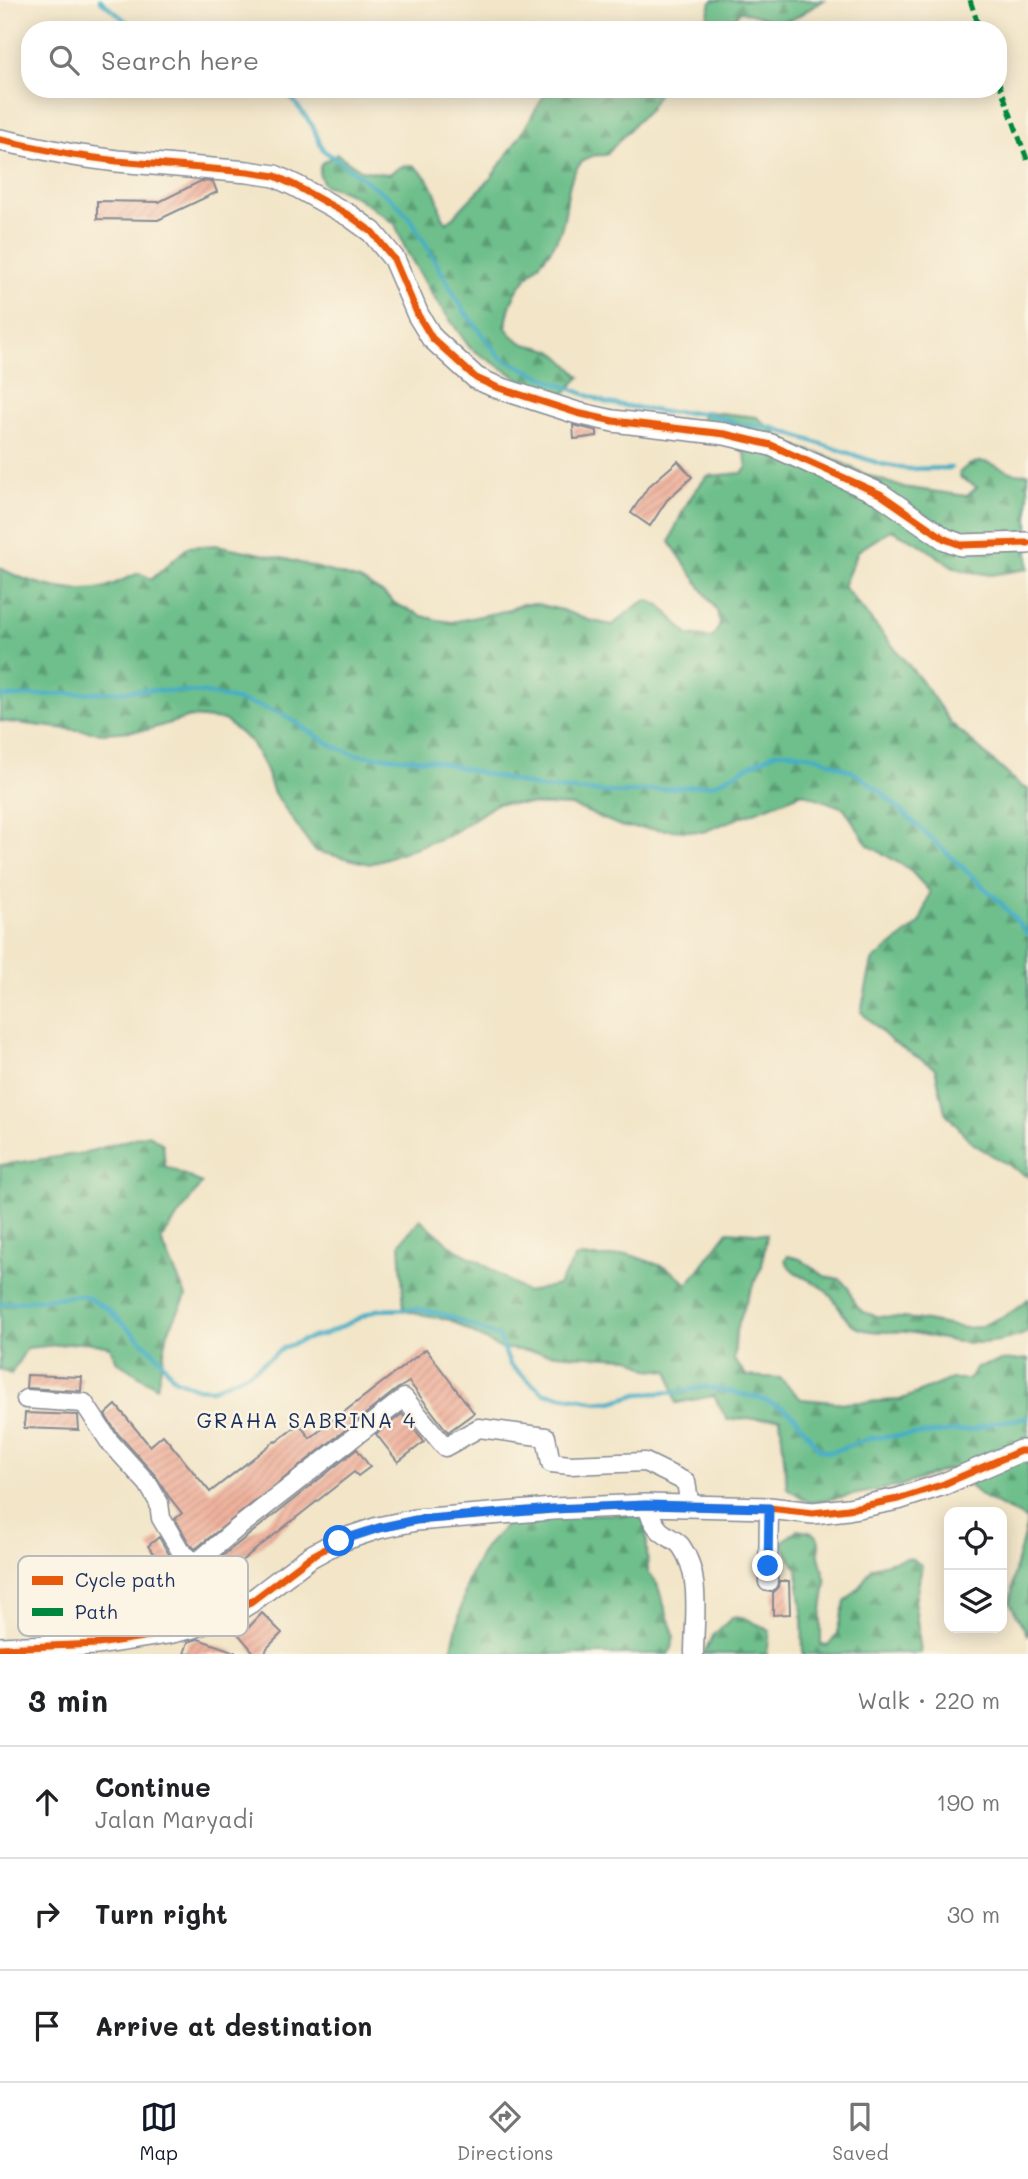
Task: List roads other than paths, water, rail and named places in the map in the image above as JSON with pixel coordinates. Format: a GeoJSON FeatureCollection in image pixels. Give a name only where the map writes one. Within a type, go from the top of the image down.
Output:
{"type":"FeatureCollection","features":[{"type":"Feature","properties":{"kind":"street"},"geometry":{"type":"LineString","coordinates":[[0,140],[117,161],[275,176],[350,216],[372,232],[394,260],[418,315],[432,338],[476,378],[576,413],[612,421],[725,433],[771,445],[880,494],[945,539],[961,545],[1028,544]]}},
{"type":"Feature","properties":{"kind":"street"},"geometry":{"type":"LineString","coordinates":[[204,1556],[404,1398],[445,1447],[479,1428],[546,1437],[551,1463],[570,1465],[645,1462],[686,1482],[691,1506]]}},
{"type":"Feature","properties":{"kind":"street"},"geometry":{"type":"LineString","coordinates":[[26,1399],[84,1403],[109,1441],[148,1484],[159,1503],[161,1518],[168,1532],[186,1556]]}},
{"type":"Feature","properties":{"kind":"street"},"geometry":{"type":"LineString","coordinates":[[248,1604],[326,1548],[379,1528],[416,1520],[646,1505],[769,1508],[813,1513],[898,1499],[944,1484],[1020,1451],[1028,1451]]}},
{"type":"Feature","properties":{"kind":"street"},"geometry":{"type":"LineString","coordinates":[[646,1505],[660,1531],[678,1542],[689,1558],[694,1573],[694,1654]]}},
{"type":"Feature","properties":{"kind":"street"},"geometry":{"type":"LineString","coordinates":[[768,1582],[769,1508]]}},
{"type":"Feature","properties":{"kind":"street"},"geometry":{"type":"LineString","coordinates":[[0,1648],[98,1644],[149,1636]]}},
{"type":"Feature","properties":{"kind":"waterway"},"geometry":{"type":"LineString","coordinates":[[100,0],[126,21]]}},
{"type":"Feature","properties":{"kind":"waterway"},"geometry":{"type":"LineString","coordinates":[[291,98],[312,125],[323,150],[393,200],[411,219],[464,311],[501,358],[607,403],[664,412],[705,413],[743,425],[770,427],[881,464],[908,469],[951,468]]}},
{"type":"Feature","properties":{"kind":"waterway"},"geometry":{"type":"LineString","coordinates":[[0,697],[150,690],[206,693],[260,706],[284,715],[331,745],[356,755],[430,760],[541,788],[622,793],[715,784],[776,752],[818,757],[855,773],[879,790],[1001,903],[1028,934]]}},
{"type":"Feature","properties":{"kind":"waterway"},"geometry":{"type":"LineString","coordinates":[[0,1304],[82,1295],[106,1308],[158,1356],[174,1379],[197,1388],[212,1389],[250,1372],[285,1347],[326,1334],[376,1310],[419,1309],[446,1315],[499,1337],[510,1365],[544,1393],[612,1402],[638,1394],[679,1392],[706,1387],[760,1398],[785,1409],[795,1417],[819,1449],[831,1452],[871,1438],[971,1430],[996,1422],[1028,1418]]}},
{"type":"Feature","properties":{"kind":"district","name":"GRAHA SABRINA 4"},"geometry":{"type":"Point","coordinates":[307,1421]}}]}
